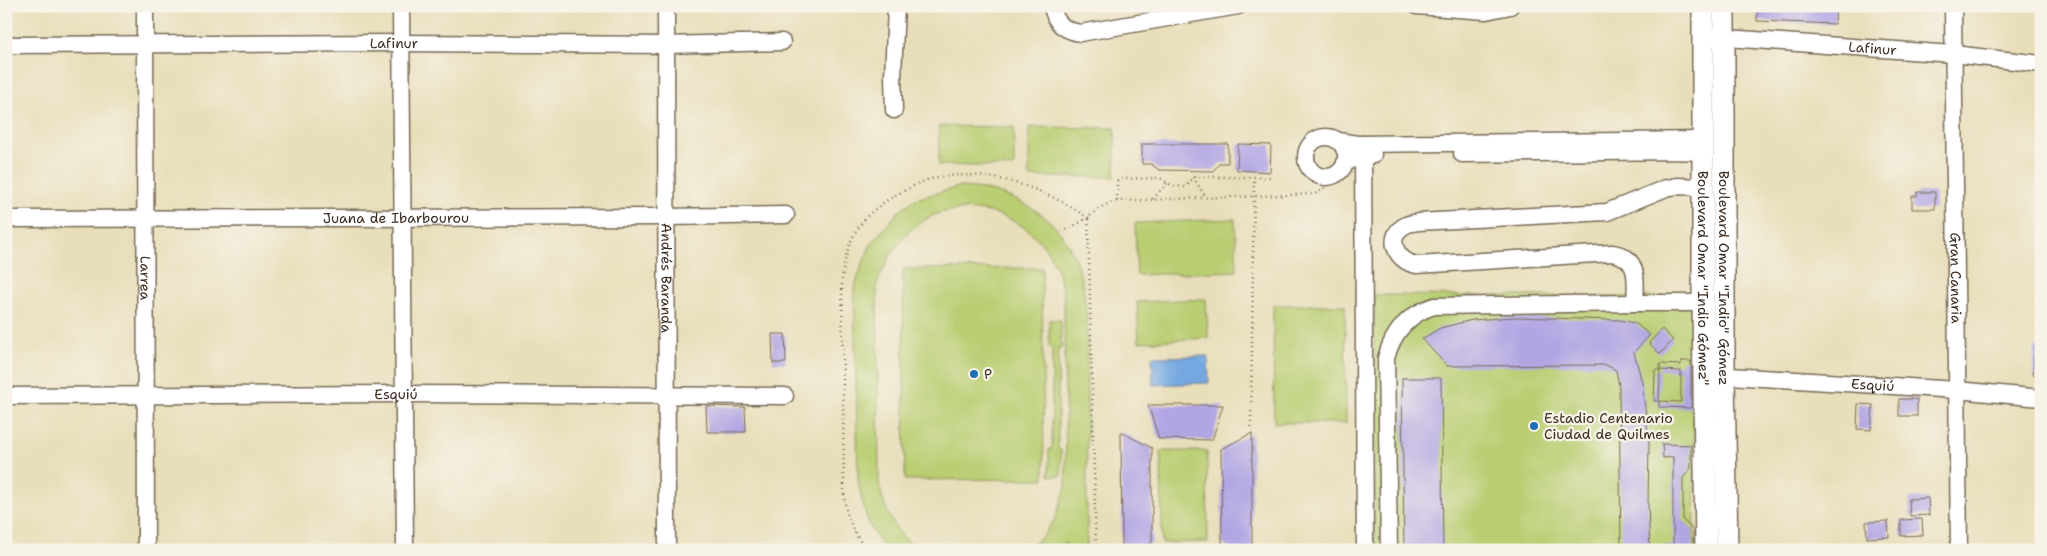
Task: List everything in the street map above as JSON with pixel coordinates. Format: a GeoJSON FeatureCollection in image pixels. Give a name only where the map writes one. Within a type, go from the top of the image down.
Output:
{"type":"FeatureCollection","features":[{"type":"Feature","properties":{"kind":"main road","name":"Boulevard Omar \"Indio Gómez\""},"geometry":{"type":"LineString","coordinates":[[1703,6],[1703,304],[1714,375],[1706,550]]}},
{"type":"Feature","properties":{"kind":"main road","name":"Boulevard Omar \"Indio\" Gómez"},"geometry":{"type":"LineString","coordinates":[[1724,6],[1725,38],[1714,375],[1727,550]]}},
{"type":"Feature","properties":{"kind":"street","name":"Larrea"},"geometry":{"type":"LineString","coordinates":[[145,6],[146,550]]}},
{"type":"Feature","properties":{"kind":"street"},"geometry":{"type":"LineString","coordinates":[[401,6],[405,550]]}},
{"type":"Feature","properties":{"kind":"street","name":"Andrés Baranda"},"geometry":{"type":"LineString","coordinates":[[666,6],[668,550]]}},
{"type":"Feature","properties":{"kind":"street"},"geometry":{"type":"LineString","coordinates":[[894,110],[893,76],[896,6]]}},
{"type":"Feature","properties":{"kind":"street"},"geometry":{"type":"LineString","coordinates":[[1052,6],[1054,17],[1062,26],[1070,31],[1080,33],[1238,6]]}},
{"type":"Feature","properties":{"kind":"street"},"geometry":{"type":"LineString","coordinates":[[1417,6],[1486,11],[1510,6]]}},
{"type":"Feature","properties":{"kind":"street","name":"Gran Canaria"},"geometry":{"type":"LineString","coordinates":[[1953,6],[1959,550]]}},
{"type":"Feature","properties":{"kind":"street","name":"Lafinur"},"geometry":{"type":"LineString","coordinates":[[1703,36],[1953,54],[2041,64]]}},
{"type":"Feature","properties":{"kind":"street","name":"Lafinur"},"geometry":{"type":"LineString","coordinates":[[6,45],[400,43],[666,45],[782,42]]}},
{"type":"Feature","properties":{"kind":"street"},"geometry":{"type":"LineString","coordinates":[[1363,149],[1345,163],[1338,173],[1326,177],[1320,177],[1310,170],[1306,159],[1307,148],[1311,143],[1322,137],[1333,138],[1363,149],[1704,146]]}},
{"type":"Feature","properties":{"kind":"street"},"geometry":{"type":"LineString","coordinates":[[1338,141],[1345,151],[1345,163]]}},
{"type":"Feature","properties":{"kind":"street"},"geometry":{"type":"LineString","coordinates":[[1363,149],[1365,550]]}},
{"type":"Feature","properties":{"kind":"street"},"geometry":{"type":"LineString","coordinates":[[1635,303],[1636,278],[1634,266],[1620,254],[1417,265],[1407,264],[1399,257],[1395,246],[1396,234],[1406,224],[1418,222],[1607,212],[1666,188],[1677,186],[1703,187]]}},
{"type":"Feature","properties":{"kind":"street","name":"Juana de Ibarbourou"},"geometry":{"type":"LineString","coordinates":[[6,219],[786,215]]}},
{"type":"Feature","properties":{"kind":"street"},"geometry":{"type":"LineString","coordinates":[[1389,550],[1386,358],[1390,344],[1408,320],[1420,311],[1434,306],[1635,303],[1703,304]]}},
{"type":"Feature","properties":{"kind":"street","name":"Esquiú"},"geometry":{"type":"LineString","coordinates":[[1714,375],[1957,390],[2041,398]]}},
{"type":"Feature","properties":{"kind":"street","name":"Esquiú"},"geometry":{"type":"LineString","coordinates":[[6,396],[403,394],[666,397],[785,396]]}},
{"type":"Feature","properties":{"kind":"path"},"geometry":{"type":"LineString","coordinates":[[866,550],[854,531],[845,507],[844,495],[842,280],[846,250],[856,230],[887,200],[912,187],[926,181],[970,175],[1005,181],[1039,191],[1070,205],[1088,218]]}},
{"type":"Feature","properties":{"kind":"path"},"geometry":{"type":"LineString","coordinates":[[1193,177],[1271,177]]}},
{"type":"Feature","properties":{"kind":"path"},"geometry":{"type":"LineString","coordinates":[[1117,201],[1117,181],[1119,179],[1160,178],[1173,186],[1186,186],[1193,177]]}},
{"type":"Feature","properties":{"kind":"path"},"geometry":{"type":"LineString","coordinates":[[1193,177],[1206,198]]}},
{"type":"Feature","properties":{"kind":"path"},"geometry":{"type":"LineString","coordinates":[[1251,427],[1254,177]]}},
{"type":"Feature","properties":{"kind":"path"},"geometry":{"type":"LineString","coordinates":[[1062,232],[1088,218],[1106,203],[1117,201],[1315,194],[1324,189],[1326,177]]}},
{"type":"Feature","properties":{"kind":"path"},"geometry":{"type":"LineString","coordinates":[[1152,200],[1167,183]]}},
{"type":"Feature","properties":{"kind":"path"},"geometry":{"type":"LineString","coordinates":[[1088,218],[1096,550]]}},
{"type":"Feature","properties":{"kind":"green space"},"geometry":{"type":"Polygon","coordinates":[[[939,126],[1014,127],[1014,167],[939,165],[939,126]]]}},
{"type":"Feature","properties":{"kind":"green space"},"geometry":{"type":"Polygon","coordinates":[[[1029,127],[1115,128],[1115,177],[1029,177],[1029,127]]]}},
{"type":"Feature","properties":{"kind":"green space"},"geometry":{"type":"Polygon","coordinates":[[[958,187],[992,191],[1024,204],[1048,220],[1065,240],[1077,263],[1083,288],[1087,343],[1087,550],[1066,550],[1065,542],[1059,550],[1027,550],[1044,535],[1055,519],[1066,487],[1064,301],[1058,273],[1053,260],[1045,248],[1035,236],[1022,226],[1007,218],[975,210],[943,212],[919,223],[897,246],[877,283],[879,482],[884,502],[892,521],[904,537],[920,550],[887,550],[875,535],[867,518],[858,480],[854,289],[871,244],[900,210],[915,199],[958,187]]]}},
{"type":"Feature","properties":{"kind":"green space"},"geometry":{"type":"Polygon","coordinates":[[[1235,219],[1237,271],[1137,275],[1135,223],[1235,219]]]}},
{"type":"Feature","properties":{"kind":"green space","name":"P"},"geometry":{"type":"Polygon","coordinates":[[[1042,268],[1044,479],[905,480],[903,269],[1042,268]]]}},
{"type":"Feature","properties":{"kind":"green space","name":"Estadio Centenario Ciudad de Quilmes"},"geometry":{"type":"Polygon","coordinates":[[[1374,295],[1693,297],[1695,550],[1375,550],[1374,295]]]}},
{"type":"Feature","properties":{"kind":"green space"},"geometry":{"type":"Polygon","coordinates":[[[1206,299],[1208,338],[1139,342],[1137,302],[1206,299]]]}},
{"type":"Feature","properties":{"kind":"green space"},"geometry":{"type":"Polygon","coordinates":[[[1273,305],[1345,305],[1346,423],[1274,423],[1273,305]]]}},
{"type":"Feature","properties":{"kind":"green space"},"geometry":{"type":"Polygon","coordinates":[[[1049,320],[1061,320],[1061,348],[1058,348],[1058,449],[1061,450],[1061,476],[1049,476],[1049,449],[1052,449],[1052,348],[1049,347],[1049,320]]]}},
{"type":"Feature","properties":{"kind":"green space"},"geometry":{"type":"Polygon","coordinates":[[[1161,451],[1207,451],[1208,542],[1162,543],[1161,451]]]}},
{"type":"Feature","properties":{"kind":"water"},"geometry":{"type":"Polygon","coordinates":[[[1208,356],[1209,383],[1153,385],[1152,357],[1208,356]]]}},
{"type":"Feature","properties":{"kind":"building"},"geometry":{"type":"Polygon","coordinates":[[[1758,6],[1836,6],[1835,24],[1757,21],[1758,6]]]}},
{"type":"Feature","properties":{"kind":"building"},"geometry":{"type":"Polygon","coordinates":[[[1142,144],[1228,144],[1228,163],[1220,163],[1213,171],[1159,170],[1151,164],[1142,164],[1142,144]]]}},
{"type":"Feature","properties":{"kind":"building"},"geometry":{"type":"Polygon","coordinates":[[[1238,144],[1271,145],[1270,172],[1237,170],[1238,144]]]}},
{"type":"Feature","properties":{"kind":"building"},"geometry":{"type":"Polygon","coordinates":[[[1917,192],[1935,192],[1935,209],[1912,209],[1912,196],[1917,196],[1917,192]]]}},
{"type":"Feature","properties":{"kind":"building"},"geometry":{"type":"Polygon","coordinates":[[[1514,317],[1619,320],[1635,323],[1650,335],[1634,352],[1642,382],[1649,442],[1648,504],[1650,550],[1621,550],[1619,386],[1616,370],[1606,365],[1447,366],[1422,339],[1440,328],[1472,320],[1514,317]]]}},
{"type":"Feature","properties":{"kind":"building"},"geometry":{"type":"Polygon","coordinates":[[[1662,329],[1673,340],[1660,354],[1649,343],[1662,329]]]}},
{"type":"Feature","properties":{"kind":"building"},"geometry":{"type":"Polygon","coordinates":[[[772,334],[785,334],[786,363],[773,363],[772,334]]]}},
{"type":"Feature","properties":{"kind":"building"},"geometry":{"type":"Polygon","coordinates":[[[2035,347],[2041,347],[2041,376],[2033,375],[2035,347]]]}},
{"type":"Feature","properties":{"kind":"building"},"geometry":{"type":"Polygon","coordinates":[[[1681,361],[1691,361],[1691,408],[1659,407],[1659,401],[1681,402],[1681,371],[1660,370],[1660,364],[1681,365],[1681,361]]]}},
{"type":"Feature","properties":{"kind":"building"},"geometry":{"type":"Polygon","coordinates":[[[1655,370],[1660,370],[1659,401],[1654,401],[1655,370]]]}},
{"type":"Feature","properties":{"kind":"building"},"geometry":{"type":"Polygon","coordinates":[[[1402,378],[1441,378],[1443,550],[1404,550],[1402,378]]]}},
{"type":"Feature","properties":{"kind":"building"},"geometry":{"type":"Polygon","coordinates":[[[1899,399],[1917,399],[1917,416],[1899,416],[1899,399]]]}},
{"type":"Feature","properties":{"kind":"building"},"geometry":{"type":"Polygon","coordinates":[[[1858,404],[1873,405],[1871,430],[1857,429],[1858,404]]]}},
{"type":"Feature","properties":{"kind":"building"},"geometry":{"type":"Polygon","coordinates":[[[1148,405],[1223,405],[1212,440],[1159,439],[1148,405]]]}},
{"type":"Feature","properties":{"kind":"building"},"geometry":{"type":"Polygon","coordinates":[[[706,406],[745,407],[746,432],[707,432],[706,406]]]}},
{"type":"Feature","properties":{"kind":"building"},"geometry":{"type":"Polygon","coordinates":[[[1121,432],[1152,448],[1152,543],[1137,550],[1122,550],[1121,432]]]}},
{"type":"Feature","properties":{"kind":"building"},"geometry":{"type":"Polygon","coordinates":[[[1252,433],[1252,550],[1235,550],[1222,544],[1221,449],[1252,433]]]}},
{"type":"Feature","properties":{"kind":"building"},"geometry":{"type":"Polygon","coordinates":[[[1662,444],[1691,445],[1691,468],[1683,478],[1683,520],[1693,530],[1693,550],[1662,550],[1662,546],[1673,545],[1673,457],[1663,458],[1662,444]]]}},
{"type":"Feature","properties":{"kind":"building"},"geometry":{"type":"Polygon","coordinates":[[[1928,498],[1929,515],[1910,516],[1909,499],[1928,498]]]}},
{"type":"Feature","properties":{"kind":"building"},"geometry":{"type":"Polygon","coordinates":[[[1922,519],[1923,535],[1901,536],[1901,520],[1922,519]]]}},
{"type":"Feature","properties":{"kind":"building"},"geometry":{"type":"Polygon","coordinates":[[[1888,521],[1889,537],[1867,538],[1866,522],[1888,521]]]}},
{"type":"Feature","properties":{"kind":"place","name":"P"},"geometry":{"type":"Point","coordinates":[974,374]}},
{"type":"Feature","properties":{"kind":"place","name":"Estadio Centenario Ciudad de Quilmes"},"geometry":{"type":"Point","coordinates":[1534,426]}}]}
